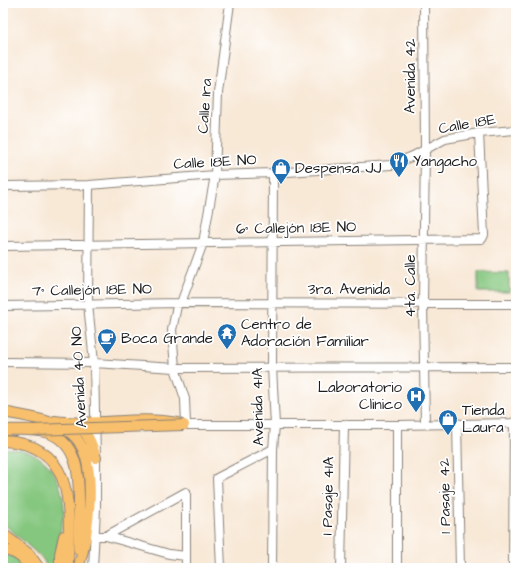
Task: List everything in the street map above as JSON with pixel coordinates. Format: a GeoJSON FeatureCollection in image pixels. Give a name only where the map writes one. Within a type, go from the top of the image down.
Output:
{"type":"FeatureCollection","features":[{"type":"Feature","properties":{"kind":"main road"},"geometry":{"type":"LineString","coordinates":[[3,412],[61,422],[164,420],[185,425]]}},
{"type":"Feature","properties":{"kind":"main road"},"geometry":{"type":"LineString","coordinates":[[33,418],[54,424],[72,434],[82,446],[88,464],[89,475],[85,546],[79,567]]}},
{"type":"Feature","properties":{"kind":"main road"},"geometry":{"type":"LineString","coordinates":[[61,422],[78,427],[84,431],[92,443],[96,458]]}},
{"type":"Feature","properties":{"kind":"main road"},"geometry":{"type":"LineString","coordinates":[[3,430],[185,425]]}},
{"type":"Feature","properties":{"kind":"main road"},"geometry":{"type":"LineString","coordinates":[[33,430],[48,432],[58,437],[73,454],[76,464],[79,490],[79,567]]}},
{"type":"Feature","properties":{"kind":"main road"},"geometry":{"type":"LineString","coordinates":[[3,442],[22,443],[32,446],[40,450],[57,467],[64,483],[68,502],[68,568]]}},
{"type":"Feature","properties":{"kind":"main road"},"geometry":{"type":"LineString","coordinates":[[60,568],[60,554],[68,514]]}},
{"type":"Feature","properties":{"kind":"main road"},"geometry":{"type":"LineString","coordinates":[[3,534],[30,554],[38,568]]}},
{"type":"Feature","properties":{"kind":"main road"},"geometry":{"type":"LineString","coordinates":[[3,550],[8,550],[17,554],[24,560],[29,568]]}},
{"type":"Feature","properties":{"kind":"street","name":"Calle 1ra"},"geometry":{"type":"LineString","coordinates":[[185,425],[185,399],[175,368],[172,330],[179,305],[203,243],[215,176],[218,93],[230,3]]}},
{"type":"Feature","properties":{"kind":"street","name":"Avenida 42"},"geometry":{"type":"LineString","coordinates":[[424,3],[425,149]]}},
{"type":"Feature","properties":{"kind":"street","name":"Calle 18E"},"geometry":{"type":"LineString","coordinates":[[425,149],[445,139],[479,133],[516,130]]}},
{"type":"Feature","properties":{"kind":"street","name":"6° Callejón 18E NO"},"geometry":{"type":"LineString","coordinates":[[3,246],[482,239],[484,234],[479,133]]}},
{"type":"Feature","properties":{"kind":"street","name":"Calle 18E NO"},"geometry":{"type":"LineString","coordinates":[[3,186],[89,185],[391,165],[413,156],[425,149]]}},
{"type":"Feature","properties":{"kind":"street","name":"4ta. Calle"},"geometry":{"type":"LineString","coordinates":[[425,149],[423,303],[425,424]]}},
{"type":"Feature","properties":{"kind":"street","name":"Avenida 41A"},"geometry":{"type":"LineString","coordinates":[[272,568],[273,449],[275,425],[272,367],[273,173]]}},
{"type":"Feature","properties":{"kind":"street","name":"Avenida 40 NO"},"geometry":{"type":"LineString","coordinates":[[89,185],[88,304],[94,363],[96,422],[95,536],[93,568]]}},
{"type":"Feature","properties":{"kind":"street","name":"3ra. Avenida"},"geometry":{"type":"LineString","coordinates":[[179,305],[423,303],[516,304]]}},
{"type":"Feature","properties":{"kind":"street","name":"7° Callejón 18E NO"},"geometry":{"type":"LineString","coordinates":[[3,306],[88,304],[179,305]]}},
{"type":"Feature","properties":{"kind":"street"},"geometry":{"type":"LineString","coordinates":[[3,362],[94,363],[175,368],[516,367]]}},
{"type":"Feature","properties":{"kind":"street"},"geometry":{"type":"LineString","coordinates":[[185,425],[396,425],[515,422],[513,568]]}},
{"type":"Feature","properties":{"kind":"street","name":"1 Pasaje 42"},"geometry":{"type":"LineString","coordinates":[[457,423],[460,568]]}},
{"type":"Feature","properties":{"kind":"street","name":"1 Pasaje 41A"},"geometry":{"type":"LineString","coordinates":[[341,568],[344,424]]}},
{"type":"Feature","properties":{"kind":"street"},"geometry":{"type":"LineString","coordinates":[[396,425],[397,568]]}},
{"type":"Feature","properties":{"kind":"street"},"geometry":{"type":"LineString","coordinates":[[221,568],[217,478],[273,449]]}},
{"type":"Feature","properties":{"kind":"street"},"geometry":{"type":"LineString","coordinates":[[106,536],[186,492],[186,568]]}},
{"type":"Feature","properties":{"kind":"street"},"geometry":{"type":"LineString","coordinates":[[95,536],[106,536],[168,554],[186,556]]}},
{"type":"Feature","properties":{"kind":"green space"},"geometry":{"type":"Polygon","coordinates":[[[478,272],[509,273],[509,292],[478,292],[478,272]]]}},
{"type":"Feature","properties":{"kind":"green space"},"geometry":{"type":"Polygon","coordinates":[[[3,448],[21,450],[39,457],[46,463],[57,479],[63,497],[64,507],[63,521],[57,549],[56,568],[47,568],[43,559],[3,523],[3,448]]]}},
{"type":"Feature","properties":{"kind":"green space"},"geometry":{"type":"Polygon","coordinates":[[[3,554],[15,557],[25,568],[3,568],[3,554]]]}},
{"type":"Feature","properties":{"kind":"place","name":"Yangacho"},"geometry":{"type":"Point","coordinates":[399,178]}},
{"type":"Feature","properties":{"kind":"place","name":"Despensa JJ"},"geometry":{"type":"Point","coordinates":[281,185]}},
{"type":"Feature","properties":{"kind":"place","name":"Centro de Adoración Familiar"},"geometry":{"type":"Point","coordinates":[227,350]}},
{"type":"Feature","properties":{"kind":"place","name":"Boca Grande"},"geometry":{"type":"Point","coordinates":[107,355]}},
{"type":"Feature","properties":{"kind":"place","name":"Laboratorio Clinico"},"geometry":{"type":"Point","coordinates":[416,413]}},
{"type":"Feature","properties":{"kind":"place","name":"Tienda Laura"},"geometry":{"type":"Point","coordinates":[448,436]}}]}
